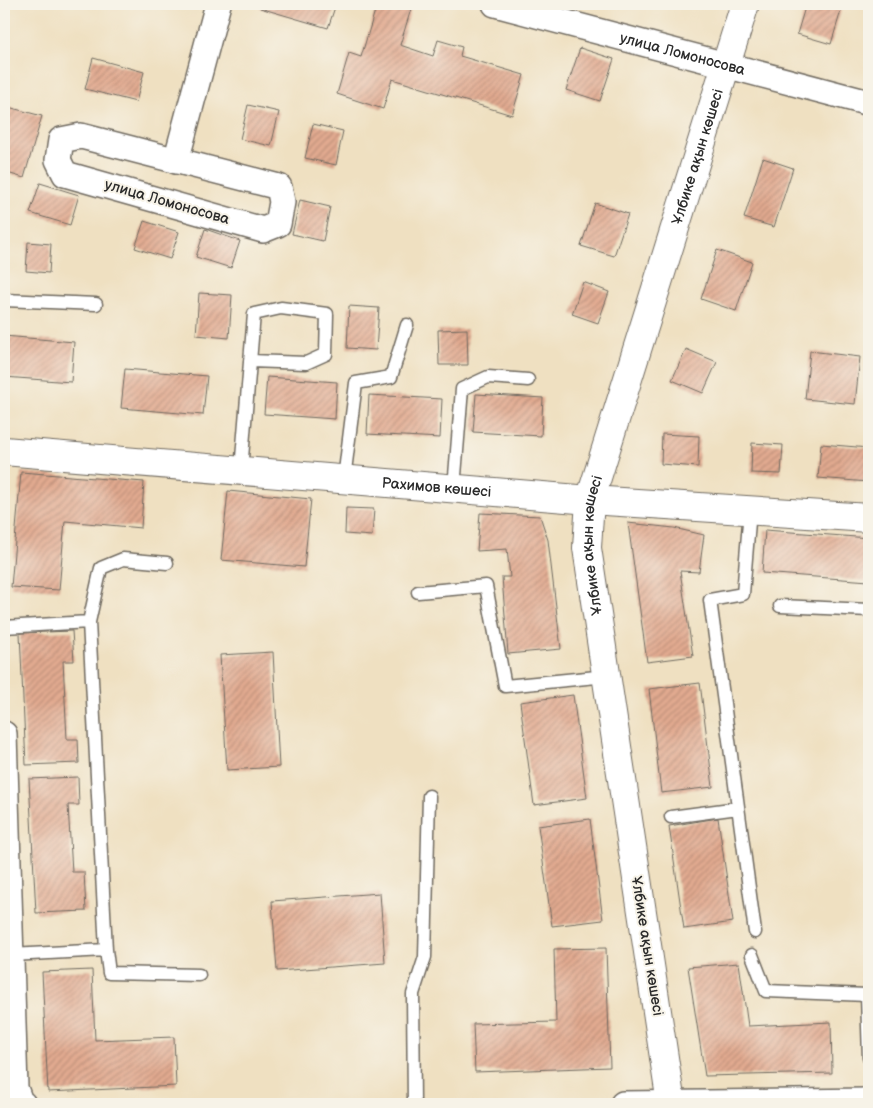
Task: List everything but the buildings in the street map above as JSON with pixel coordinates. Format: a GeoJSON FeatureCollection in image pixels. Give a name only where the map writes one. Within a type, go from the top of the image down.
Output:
{"type":"FeatureCollection","features":[{"type":"Feature","properties":{"kind":"main road","name":"Ұлбике ақын көшесі"},"geometry":{"type":"LineString","coordinates":[[671,1104],[587,548],[590,500],[745,4]]}},
{"type":"Feature","properties":{"kind":"main road","name":"Рахимов көшесі"},"geometry":{"type":"LineString","coordinates":[[4,451],[590,500],[869,518]]}},
{"type":"Feature","properties":{"kind":"street"},"geometry":{"type":"LineString","coordinates":[[176,160],[218,4]]}},
{"type":"Feature","properties":{"kind":"street","name":"улица Ломоносова"},"geometry":{"type":"LineString","coordinates":[[495,4],[869,103]]}},
{"type":"Feature","properties":{"kind":"street","name":"улица Ломоносова"},"geometry":{"type":"LineString","coordinates":[[81,136],[176,160],[279,187],[282,202],[278,224],[262,230],[65,174],[58,160],[61,140],[81,136]]}},
{"type":"Feature","properties":{"kind":"street"},"geometry":{"type":"LineString","coordinates":[[4,734],[15,1088],[20,1102],[23,1104]]}},
{"type":"Feature","properties":{"kind":"street"},"geometry":{"type":"LineString","coordinates":[[623,1104],[869,1101]]}},
{"type":"Feature","properties":{"kind":"lane"},"geometry":{"type":"LineString","coordinates":[[4,300],[96,304]]}},
{"type":"Feature","properties":{"kind":"lane"},"geometry":{"type":"LineString","coordinates":[[242,470],[250,361],[254,314],[281,308],[328,314],[326,354],[306,363],[250,361]]}},
{"type":"Feature","properties":{"kind":"lane"},"geometry":{"type":"LineString","coordinates":[[344,479],[356,383],[391,377],[407,325]]}},
{"type":"Feature","properties":{"kind":"lane"},"geometry":{"type":"LineString","coordinates":[[454,488],[462,389],[488,377],[528,380]]}},
{"type":"Feature","properties":{"kind":"lane"},"geometry":{"type":"LineString","coordinates":[[750,510],[742,594],[710,600],[755,932]]}},
{"type":"Feature","properties":{"kind":"lane"},"geometry":{"type":"LineString","coordinates":[[166,563],[123,559],[101,568],[89,622],[106,950],[109,973],[199,975]]}},
{"type":"Feature","properties":{"kind":"lane"},"geometry":{"type":"LineString","coordinates":[[418,592],[486,586],[505,686],[606,676]]}},
{"type":"Feature","properties":{"kind":"lane"},"geometry":{"type":"LineString","coordinates":[[780,606],[869,610]]}},
{"type":"Feature","properties":{"kind":"lane"},"geometry":{"type":"LineString","coordinates":[[4,628],[89,622]]}},
{"type":"Feature","properties":{"kind":"lane"},"geometry":{"type":"LineString","coordinates":[[414,1104],[412,994],[425,957],[429,796]]}},
{"type":"Feature","properties":{"kind":"lane"},"geometry":{"type":"LineString","coordinates":[[671,817],[738,808]]}},
{"type":"Feature","properties":{"kind":"lane"},"geometry":{"type":"LineString","coordinates":[[11,955],[106,950]]}},
{"type":"Feature","properties":{"kind":"lane"},"geometry":{"type":"LineString","coordinates":[[752,955],[766,991],[868,994],[869,1058]]}}]}
